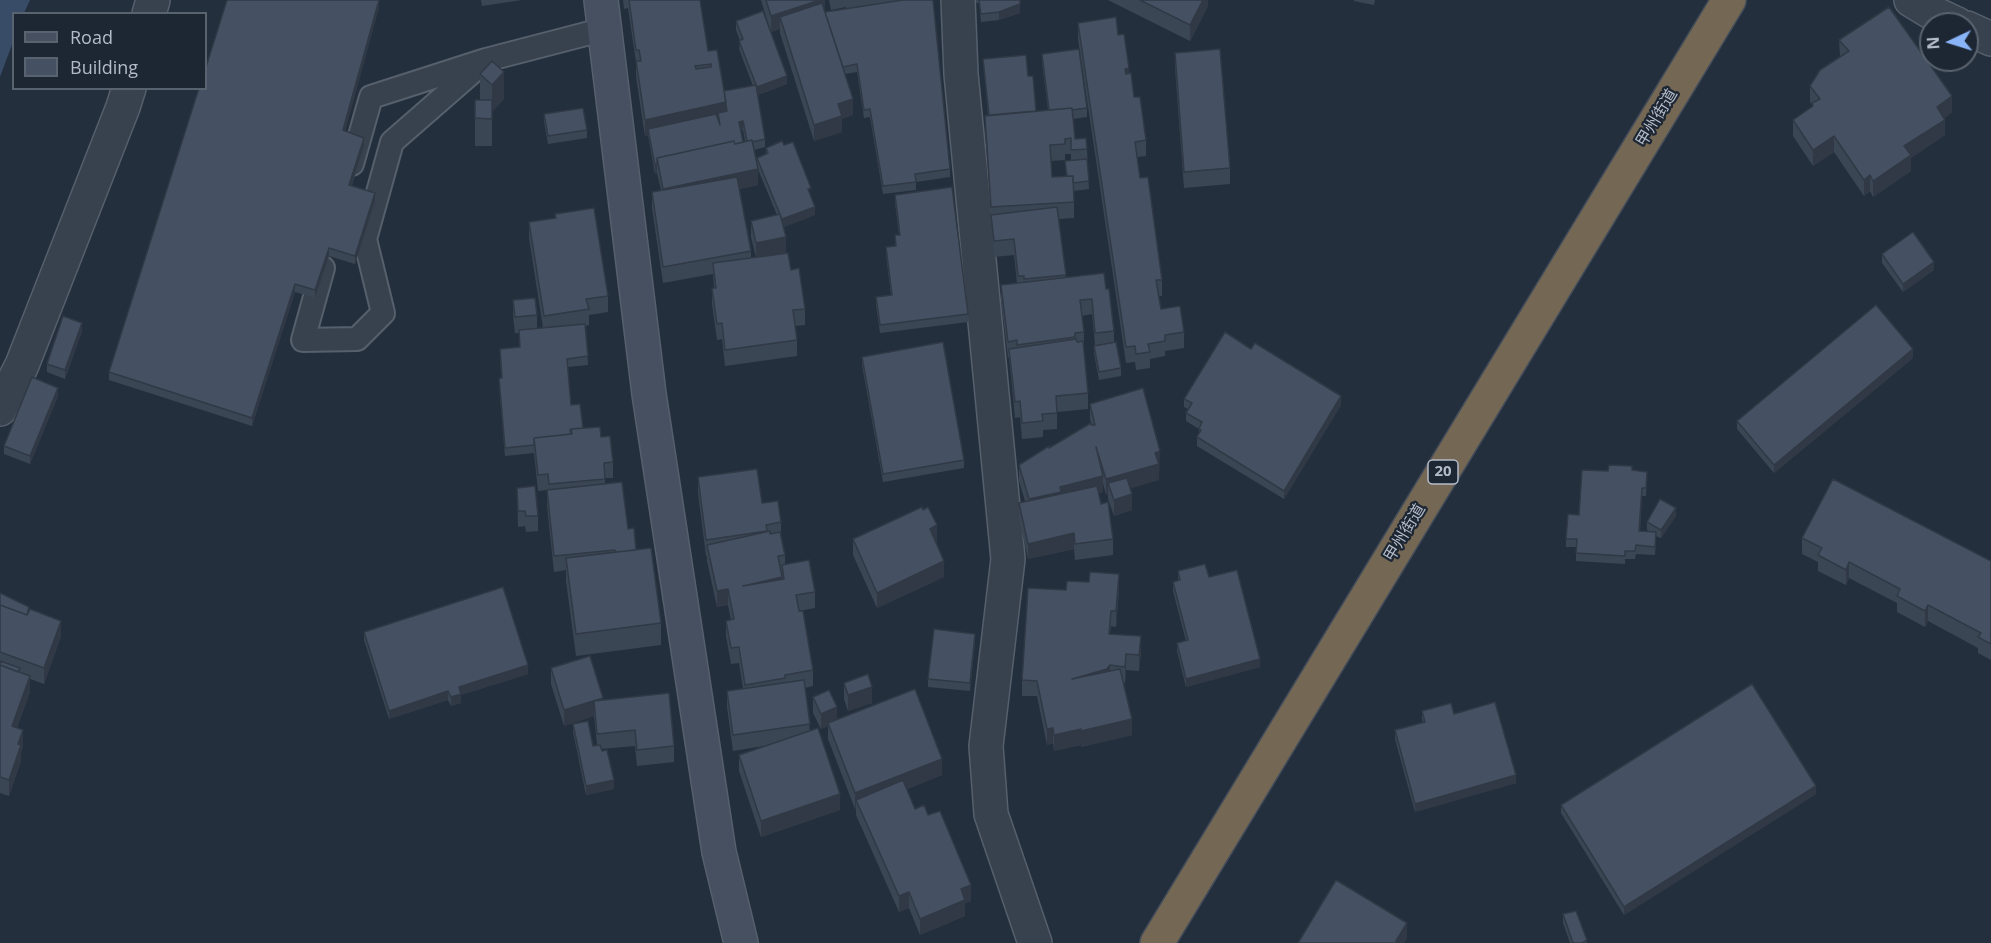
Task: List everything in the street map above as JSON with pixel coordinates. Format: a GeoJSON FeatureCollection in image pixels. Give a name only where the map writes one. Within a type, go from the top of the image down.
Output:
{"type":"FeatureCollection","features":[{"type":"Feature","properties":{"kind":"highway","name":"甲州街道"},"geometry":{"type":"LineString","coordinates":[[1157,943],[1729,0]]}},
{"type":"Feature","properties":{"kind":"street"},"geometry":{"type":"LineString","coordinates":[[958,0],[961,74],[1008,559],[986,746],[991,814],[1035,943]]}},
{"type":"Feature","properties":{"kind":"street"},"geometry":{"type":"LineString","coordinates":[[1911,0],[1931,12]]}},
{"type":"Feature","properties":{"kind":"street"},"geometry":{"type":"LineString","coordinates":[[603,15],[649,394],[719,852],[741,943]]}},
{"type":"Feature","properties":{"kind":"street"},"geometry":{"type":"LineString","coordinates":[[0,409],[26,354],[128,90]]}},
{"type":"Feature","properties":{"kind":"lane"},"geometry":{"type":"LineString","coordinates":[[346,185],[370,97],[486,60],[603,15]]}},
{"type":"Feature","properties":{"kind":"lane"},"geometry":{"type":"LineString","coordinates":[[328,252],[303,340],[357,339],[383,313],[365,239],[392,141],[486,60]]}},
{"type":"Feature","properties":{"kind":"water"},"geometry":{"type":"Polygon","coordinates":[[[0,0],[30,0],[24,12],[12,12],[12,45],[0,77],[0,0]]]}},
{"type":"Feature","properties":{"kind":"building"},"geometry":{"type":"Polygon","coordinates":[[[227,0],[379,0],[343,130],[364,138],[349,185],[375,193],[355,256],[329,248],[315,290],[295,284],[252,418],[109,372],[198,90],[207,90],[207,64],[227,0]]]}},
{"type":"Feature","properties":{"kind":"building"},"geometry":{"type":"Polygon","coordinates":[[[629,0],[700,0],[708,51],[717,50],[726,102],[645,120],[636,61],[641,61],[639,50],[636,50],[629,0]],[[711,64],[695,66],[696,69],[711,67],[711,64]]]}},
{"type":"Feature","properties":{"kind":"building"},"geometry":{"type":"Polygon","coordinates":[[[766,0],[820,0],[771,16],[766,0]]]}},
{"type":"Feature","properties":{"kind":"building"},"geometry":{"type":"Polygon","coordinates":[[[903,0],[933,0],[950,169],[915,174],[916,182],[883,186],[870,109],[864,110],[857,64],[843,67],[825,12],[903,0]]]}},
{"type":"Feature","properties":{"kind":"building"},"geometry":{"type":"Polygon","coordinates":[[[979,0],[1020,0],[1020,4],[999,12],[981,14],[979,0]]]}},
{"type":"Feature","properties":{"kind":"building"},"geometry":{"type":"Polygon","coordinates":[[[1140,0],[1203,0],[1190,25],[1140,0]]]}},
{"type":"Feature","properties":{"kind":"building"},"geometry":{"type":"Polygon","coordinates":[[[822,3],[853,99],[838,104],[842,116],[814,125],[780,17],[822,3]]]}},
{"type":"Feature","properties":{"kind":"building"},"geometry":{"type":"Polygon","coordinates":[[[1889,7],[1919,49],[1919,72],[1935,72],[1952,96],[1937,107],[1945,120],[1904,146],[1911,155],[1873,181],[1870,175],[1864,180],[1834,136],[1813,150],[1793,120],[1820,99],[1810,86],[1820,70],[1849,51],[1839,40],[1889,7]]]}},
{"type":"Feature","properties":{"kind":"building"},"geometry":{"type":"Polygon","coordinates":[[[763,11],[787,76],[757,87],[739,41],[743,39],[736,21],[763,11]]]}},
{"type":"Feature","properties":{"kind":"building"},"geometry":{"type":"Polygon","coordinates":[[[1116,17],[1118,35],[1124,34],[1129,68],[1125,69],[1126,74],[1131,73],[1134,97],[1140,97],[1146,140],[1135,142],[1140,178],[1148,177],[1162,280],[1156,280],[1161,309],[1180,306],[1184,332],[1165,335],[1165,341],[1148,344],[1150,352],[1136,354],[1135,346],[1126,347],[1078,23],[1116,17]]]}},
{"type":"Feature","properties":{"kind":"building"},"geometry":{"type":"Polygon","coordinates":[[[1079,49],[1087,108],[1049,110],[1042,54],[1079,49]]]}},
{"type":"Feature","properties":{"kind":"building"},"geometry":{"type":"Polygon","coordinates":[[[1220,49],[1230,168],[1184,172],[1175,53],[1220,49]]]}},
{"type":"Feature","properties":{"kind":"building"},"geometry":{"type":"Polygon","coordinates":[[[1026,55],[1028,76],[1033,76],[1036,111],[989,115],[983,59],[1026,55]]]}},
{"type":"Feature","properties":{"kind":"building"},"geometry":{"type":"Polygon","coordinates":[[[492,61],[504,72],[492,85],[480,74],[492,61]]]}},
{"type":"Feature","properties":{"kind":"building"},"geometry":{"type":"Polygon","coordinates":[[[756,85],[765,139],[747,141],[743,121],[739,122],[743,142],[735,144],[734,141],[657,158],[657,165],[655,165],[648,129],[716,114],[720,125],[718,113],[727,111],[724,91],[756,85]]]}},
{"type":"Feature","properties":{"kind":"building"},"geometry":{"type":"Polygon","coordinates":[[[475,100],[492,100],[492,119],[475,118],[475,100]]]}},
{"type":"Feature","properties":{"kind":"building"},"geometry":{"type":"Polygon","coordinates":[[[583,108],[587,130],[548,136],[544,114],[583,108]]]}},
{"type":"Feature","properties":{"kind":"building"},"geometry":{"type":"Polygon","coordinates":[[[1072,108],[1075,139],[1086,138],[1087,149],[1071,150],[1071,138],[1065,139],[1065,144],[1050,145],[1052,177],[1073,176],[1074,202],[991,207],[985,116],[1072,108]]]}},
{"type":"Feature","properties":{"kind":"building"},"geometry":{"type":"Polygon","coordinates":[[[752,140],[758,169],[663,189],[657,158],[734,141],[735,144],[752,140]]]}},
{"type":"Feature","properties":{"kind":"building"},"geometry":{"type":"Polygon","coordinates":[[[782,141],[784,145],[793,142],[811,188],[808,189],[815,207],[782,219],[757,158],[768,153],[766,148],[782,141]]]}},
{"type":"Feature","properties":{"kind":"building"},"geometry":{"type":"Polygon","coordinates":[[[1087,159],[1089,181],[1073,183],[1073,176],[1067,176],[1065,161],[1087,159]]]}},
{"type":"Feature","properties":{"kind":"building"},"geometry":{"type":"Polygon","coordinates":[[[737,177],[751,251],[663,267],[652,192],[737,177]]]}},
{"type":"Feature","properties":{"kind":"building"},"geometry":{"type":"Polygon","coordinates":[[[952,187],[968,314],[880,325],[876,297],[892,295],[886,247],[896,246],[895,235],[900,235],[895,195],[952,187]]]}},
{"type":"Feature","properties":{"kind":"building"},"geometry":{"type":"Polygon","coordinates":[[[1057,207],[1066,275],[1024,279],[1024,276],[1018,276],[1014,239],[994,241],[991,215],[1057,207]]]}},
{"type":"Feature","properties":{"kind":"building"},"geometry":{"type":"Polygon","coordinates":[[[594,208],[608,296],[586,299],[589,309],[544,316],[529,222],[556,218],[555,214],[594,208]]]}},
{"type":"Feature","properties":{"kind":"building"},"geometry":{"type":"Polygon","coordinates":[[[780,214],[786,237],[756,243],[751,221],[780,214]]]}},
{"type":"Feature","properties":{"kind":"building"},"geometry":{"type":"Polygon","coordinates":[[[1913,232],[1934,262],[1903,284],[1882,254],[1913,232]]]}},
{"type":"Feature","properties":{"kind":"building"},"geometry":{"type":"Polygon","coordinates":[[[788,253],[791,270],[799,268],[805,309],[793,310],[797,340],[725,350],[722,323],[717,324],[712,288],[716,288],[713,263],[788,253]]]}},
{"type":"Feature","properties":{"kind":"building"},"geometry":{"type":"Polygon","coordinates":[[[1104,273],[1106,289],[1109,289],[1114,331],[1095,333],[1092,299],[1080,300],[1084,332],[1075,333],[1075,337],[1017,345],[1017,340],[1008,342],[1001,285],[1104,273]]]}},
{"type":"Feature","properties":{"kind":"building"},"geometry":{"type":"Polygon","coordinates":[[[535,298],[537,315],[515,317],[513,300],[535,298]]]}},
{"type":"Feature","properties":{"kind":"building"},"geometry":{"type":"Polygon","coordinates":[[[1876,305],[1913,349],[1774,465],[1737,421],[1876,305]]]}},
{"type":"Feature","properties":{"kind":"building"},"geometry":{"type":"Polygon","coordinates":[[[63,316],[82,323],[65,370],[47,364],[63,316]]]}},
{"type":"Feature","properties":{"kind":"building"},"geometry":{"type":"Polygon","coordinates":[[[585,324],[588,356],[567,359],[571,405],[580,404],[583,428],[571,429],[571,434],[534,438],[534,445],[505,448],[499,378],[502,378],[500,349],[520,347],[519,330],[585,324]]]}},
{"type":"Feature","properties":{"kind":"building"},"geometry":{"type":"Polygon","coordinates":[[[1225,332],[1251,349],[1255,343],[1341,396],[1284,491],[1197,437],[1202,422],[1186,413],[1192,403],[1184,399],[1225,332]]]}},
{"type":"Feature","properties":{"kind":"building"},"geometry":{"type":"Polygon","coordinates":[[[1076,339],[1077,342],[1083,341],[1088,393],[1056,396],[1057,413],[1042,414],[1043,421],[1022,423],[1020,401],[1015,402],[1009,349],[1076,339]]]}},
{"type":"Feature","properties":{"kind":"building"},"geometry":{"type":"Polygon","coordinates":[[[943,342],[964,460],[883,474],[862,357],[943,342]]]}},
{"type":"Feature","properties":{"kind":"building"},"geometry":{"type":"Polygon","coordinates":[[[1116,342],[1121,368],[1099,372],[1094,346],[1116,342]]]}},
{"type":"Feature","properties":{"kind":"building"},"geometry":{"type":"Polygon","coordinates":[[[32,377],[58,388],[30,456],[4,446],[32,377]]]}},
{"type":"Feature","properties":{"kind":"building"},"geometry":{"type":"Polygon","coordinates":[[[1143,388],[1160,451],[1155,453],[1159,464],[1106,479],[1096,447],[1103,476],[1060,487],[1061,492],[1029,499],[1019,465],[1091,423],[1095,425],[1090,404],[1143,388]]]}},
{"type":"Feature","properties":{"kind":"building"},"geometry":{"type":"Polygon","coordinates":[[[600,427],[601,437],[610,436],[613,462],[604,463],[605,479],[549,484],[548,474],[538,475],[534,438],[572,434],[571,429],[600,427]]]}},
{"type":"Feature","properties":{"kind":"building"},"geometry":{"type":"Polygon","coordinates":[[[1609,465],[1632,466],[1632,470],[1647,472],[1646,488],[1642,488],[1639,531],[1656,532],[1655,547],[1636,545],[1635,551],[1625,551],[1625,556],[1576,553],[1577,539],[1566,539],[1568,514],[1579,515],[1582,470],[1608,471],[1609,465]]]}},
{"type":"Feature","properties":{"kind":"building"},"geometry":{"type":"Polygon","coordinates":[[[757,469],[762,503],[778,501],[781,522],[766,525],[767,531],[706,540],[698,477],[757,469]]]}},
{"type":"Feature","properties":{"kind":"building"},"geometry":{"type":"Polygon","coordinates":[[[1127,478],[1132,494],[1114,500],[1108,483],[1127,478]]]}},
{"type":"Feature","properties":{"kind":"building"},"geometry":{"type":"Polygon","coordinates":[[[1833,479],[1991,561],[1991,644],[1978,637],[1981,633],[1928,605],[1925,611],[1897,596],[1900,589],[1849,562],[1846,570],[1818,555],[1822,548],[1802,538],[1833,479]]]}},
{"type":"Feature","properties":{"kind":"building"},"geometry":{"type":"Polygon","coordinates":[[[622,482],[628,529],[634,528],[636,550],[554,556],[547,490],[622,482]]]}},
{"type":"Feature","properties":{"kind":"building"},"geometry":{"type":"Polygon","coordinates":[[[535,486],[538,516],[526,516],[525,511],[518,511],[517,488],[535,486]]]}},
{"type":"Feature","properties":{"kind":"building"},"geometry":{"type":"Polygon","coordinates":[[[1097,486],[1101,504],[1108,502],[1113,539],[1075,544],[1074,533],[1028,544],[1019,503],[1097,486]]]}},
{"type":"Feature","properties":{"kind":"building"},"geometry":{"type":"Polygon","coordinates":[[[1660,499],[1676,508],[1661,530],[1647,522],[1660,499]]]}},
{"type":"Feature","properties":{"kind":"building"},"geometry":{"type":"Polygon","coordinates":[[[922,507],[923,510],[928,507],[937,525],[930,529],[944,561],[877,593],[853,539],[922,507]]]}},
{"type":"Feature","properties":{"kind":"building"},"geometry":{"type":"Polygon","coordinates":[[[770,531],[770,534],[780,532],[785,555],[778,556],[782,577],[743,586],[784,579],[782,565],[809,560],[815,592],[796,595],[799,611],[803,611],[813,670],[745,685],[739,647],[731,648],[726,621],[734,619],[728,589],[717,591],[707,545],[770,531]]]}},
{"type":"Feature","properties":{"kind":"building"},"geometry":{"type":"Polygon","coordinates":[[[651,548],[661,623],[576,634],[566,558],[651,548]]]}},
{"type":"Feature","properties":{"kind":"building"},"geometry":{"type":"Polygon","coordinates":[[[1205,564],[1209,577],[1237,570],[1260,659],[1186,679],[1177,643],[1188,640],[1173,582],[1180,580],[1178,571],[1205,564]]]}},
{"type":"Feature","properties":{"kind":"building"},"geometry":{"type":"Polygon","coordinates":[[[1090,572],[1119,574],[1116,611],[1111,611],[1109,634],[1141,636],[1139,655],[1126,654],[1125,667],[1110,665],[1107,669],[1072,679],[1120,669],[1132,719],[1054,735],[1053,728],[1047,729],[1037,681],[1022,680],[1028,588],[1066,590],[1067,581],[1089,582],[1090,572]]]}},
{"type":"Feature","properties":{"kind":"building"},"geometry":{"type":"Polygon","coordinates":[[[503,587],[528,665],[459,687],[461,694],[451,697],[448,691],[389,711],[364,632],[503,587]]]}},
{"type":"Feature","properties":{"kind":"building"},"geometry":{"type":"Polygon","coordinates":[[[0,593],[29,607],[27,615],[0,605],[0,593]]]}},
{"type":"Feature","properties":{"kind":"building"},"geometry":{"type":"Polygon","coordinates":[[[0,605],[27,615],[30,609],[61,621],[44,668],[0,652],[0,605]]]}},
{"type":"Feature","properties":{"kind":"building"},"geometry":{"type":"Polygon","coordinates":[[[934,629],[975,634],[970,683],[928,679],[934,629]]]}},
{"type":"Feature","properties":{"kind":"building"},"geometry":{"type":"Polygon","coordinates":[[[590,656],[603,698],[564,710],[551,668],[590,656]]]}},
{"type":"Feature","properties":{"kind":"building"},"geometry":{"type":"Polygon","coordinates":[[[0,661],[20,668],[18,672],[0,665],[0,661]]]}},
{"type":"Feature","properties":{"kind":"building"},"geometry":{"type":"Polygon","coordinates":[[[0,665],[30,676],[12,726],[23,730],[18,744],[21,745],[9,780],[0,777],[0,665]]]}},
{"type":"Feature","properties":{"kind":"building"},"geometry":{"type":"Polygon","coordinates":[[[868,674],[872,687],[848,695],[844,683],[868,674]]]}},
{"type":"Feature","properties":{"kind":"building"},"geometry":{"type":"Polygon","coordinates":[[[804,680],[810,724],[733,735],[727,691],[804,680]]]}},
{"type":"Feature","properties":{"kind":"building"},"geometry":{"type":"Polygon","coordinates":[[[1752,684],[1816,786],[1624,907],[1561,805],[1752,684]]]}},
{"type":"Feature","properties":{"kind":"building"},"geometry":{"type":"Polygon","coordinates":[[[915,689],[942,759],[855,793],[828,723],[915,689]]]}},
{"type":"Feature","properties":{"kind":"building"},"geometry":{"type":"Polygon","coordinates":[[[829,690],[837,707],[821,714],[813,697],[829,690]]]}},
{"type":"Feature","properties":{"kind":"building"},"geometry":{"type":"Polygon","coordinates":[[[669,693],[674,746],[637,750],[635,730],[597,734],[594,701],[669,693]]]}},
{"type":"Feature","properties":{"kind":"building"},"geometry":{"type":"Polygon","coordinates":[[[1495,702],[1516,775],[1415,804],[1395,730],[1425,722],[1422,711],[1451,703],[1454,714],[1495,702]]]}},
{"type":"Feature","properties":{"kind":"building"},"geometry":{"type":"Polygon","coordinates":[[[588,721],[593,746],[600,745],[602,751],[607,750],[614,780],[586,786],[573,724],[588,721]]]}},
{"type":"Feature","properties":{"kind":"building"},"geometry":{"type":"Polygon","coordinates":[[[818,728],[840,794],[761,821],[739,755],[818,728]]]}},
{"type":"Feature","properties":{"kind":"building"},"geometry":{"type":"Polygon","coordinates":[[[903,780],[915,809],[924,805],[928,815],[940,811],[971,885],[961,889],[965,900],[920,919],[909,892],[899,896],[856,800],[903,780]]]}},
{"type":"Feature","properties":{"kind":"building"},"geometry":{"type":"Polygon","coordinates":[[[1336,880],[1407,923],[1396,941],[1398,943],[1298,943],[1336,880]]]}},
{"type":"Feature","properties":{"kind":"building"},"geometry":{"type":"Polygon","coordinates":[[[1576,911],[1587,940],[1582,943],[1573,943],[1563,914],[1576,911]]]}}]}
